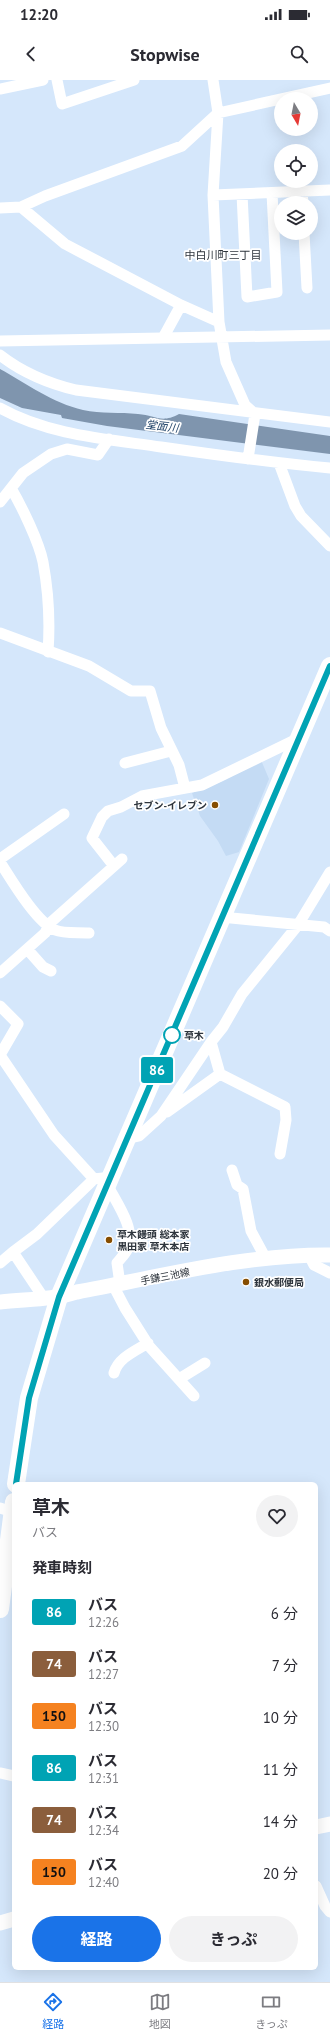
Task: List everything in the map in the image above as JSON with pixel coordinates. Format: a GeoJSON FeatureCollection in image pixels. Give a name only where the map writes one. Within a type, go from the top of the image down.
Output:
{"type":"FeatureCollection","features":[{"type":"Feature","properties":{"kind":"highway"},"geometry":{"type":"LineString","coordinates":[[16,1482],[29,1398],[51,1297],[104,1181],[126,1139],[330,666]]}},
{"type":"Feature","properties":{"kind":"highway"},"geometry":{"type":"LineString","coordinates":[[0,1609],[12,1543],[9,1507]]}},
{"type":"Feature","properties":{"kind":"main road","name":"手鎌三池線"},"geometry":{"type":"LineString","coordinates":[[0,1302],[51,1297],[265,1257],[330,1255]]}},
{"type":"Feature","properties":{"kind":"main road"},"geometry":{"type":"LineString","coordinates":[[318,1827],[330,1824]]}},
{"type":"Feature","properties":{"kind":"main road"},"geometry":{"type":"LineString","coordinates":[[0,1923],[12,1920]]}},
{"type":"Feature","properties":{"kind":"street"},"geometry":{"type":"LineString","coordinates":[[0,90],[44,80]]}},
{"type":"Feature","properties":{"kind":"street"},"geometry":{"type":"LineString","coordinates":[[57,80],[62,104],[109,84],[134,80]]}},
{"type":"Feature","properties":{"kind":"street"},"geometry":{"type":"LineString","coordinates":[[213,80],[218,113],[213,195],[219,322],[226,362],[245,405],[255,414]]}},
{"type":"Feature","properties":{"kind":"street"},"geometry":{"type":"LineString","coordinates":[[0,208],[21,207],[45,196],[182,146],[218,113],[330,88]]}},
{"type":"Feature","properties":{"kind":"street"},"geometry":{"type":"LineString","coordinates":[[213,195],[330,190]]}},
{"type":"Feature","properties":{"kind":"street"},"geometry":{"type":"LineString","coordinates":[[302,192],[302,196]]}},
{"type":"Feature","properties":{"kind":"street"},"geometry":{"type":"LineString","coordinates":[[242,194],[247,297],[277,292],[272,193]]}},
{"type":"Feature","properties":{"kind":"street"},"geometry":{"type":"LineString","coordinates":[[21,207],[65,244],[181,305],[219,322]]}},
{"type":"Feature","properties":{"kind":"street"},"geometry":{"type":"LineString","coordinates":[[304,240],[307,288]]}},
{"type":"Feature","properties":{"kind":"street"},"geometry":{"type":"LineString","coordinates":[[163,338],[181,305]]}},
{"type":"Feature","properties":{"kind":"street"},"geometry":{"type":"LineString","coordinates":[[0,341],[330,335]]}},
{"type":"Feature","properties":{"kind":"street"},"geometry":{"type":"LineString","coordinates":[[0,355],[17,368],[57,385],[76,390],[255,414],[330,422]]}},
{"type":"Feature","properties":{"kind":"street"},"geometry":{"type":"LineString","coordinates":[[0,408],[36,424],[109,439],[248,459],[330,468]]}},
{"type":"Feature","properties":{"kind":"street"},"geometry":{"type":"LineString","coordinates":[[248,459],[255,414]]}},
{"type":"Feature","properties":{"kind":"street"},"geometry":{"type":"LineString","coordinates":[[0,502],[23,473],[51,454],[67,449],[98,455],[109,439]]}},
{"type":"Feature","properties":{"kind":"street"},"geometry":{"type":"LineString","coordinates":[[279,463],[282,475],[298,511],[330,546]]}},
{"type":"Feature","properties":{"kind":"street"},"geometry":{"type":"LineString","coordinates":[[11,488],[22,507],[43,561],[49,632],[48,652]]}},
{"type":"Feature","properties":{"kind":"street"},"geometry":{"type":"LineString","coordinates":[[0,633],[88,666],[131,691],[150,691],[161,728],[178,765],[185,788]]}},
{"type":"Feature","properties":{"kind":"street"},"geometry":{"type":"LineString","coordinates":[[0,973],[45,933],[48,926],[118,862],[92,838],[102,817],[108,812],[142,796],[202,785],[221,777],[261,755],[299,738]]}},
{"type":"Feature","properties":{"kind":"street"},"geometry":{"type":"LineString","coordinates":[[125,763],[171,751]]}},
{"type":"Feature","properties":{"kind":"street"},"geometry":{"type":"LineString","coordinates":[[64,814],[0,860],[22,896],[48,926],[56,931],[89,933]]}},
{"type":"Feature","properties":{"kind":"street"},"geometry":{"type":"LineString","coordinates":[[161,1116],[211,1042],[223,1027],[242,994],[298,925],[330,872]]}},
{"type":"Feature","properties":{"kind":"street"},"geometry":{"type":"LineString","coordinates":[[222,917],[324,927],[330,931]]}},
{"type":"Feature","properties":{"kind":"street"},"geometry":{"type":"LineString","coordinates":[[27,949],[43,967],[51,971]]}},
{"type":"Feature","properties":{"kind":"street"},"geometry":{"type":"LineString","coordinates":[[0,1006],[18,1024],[0,1055],[54,1134],[104,1181],[128,1227],[130,1238],[128,1248],[117,1263],[116,1285],[124,1308],[148,1343],[194,1396]]}},
{"type":"Feature","properties":{"kind":"street"},"geometry":{"type":"LineString","coordinates":[[211,1042],[220,1074],[285,1107],[286,1120],[280,1154]]}},
{"type":"Feature","properties":{"kind":"street"},"geometry":{"type":"LineString","coordinates":[[126,1139],[139,1136],[161,1116],[220,1074]]}},
{"type":"Feature","properties":{"kind":"street"},"geometry":{"type":"LineString","coordinates":[[232,1170],[237,1185],[243,1189],[251,1231],[265,1257]]}},
{"type":"Feature","properties":{"kind":"street"},"geometry":{"type":"LineString","coordinates":[[0,1263],[104,1181]]}},
{"type":"Feature","properties":{"kind":"street"},"geometry":{"type":"LineString","coordinates":[[13,1252],[51,1297]]}},
{"type":"Feature","properties":{"kind":"street"},"geometry":{"type":"LineString","coordinates":[[309,1255],[314,1265],[330,1273]]}},
{"type":"Feature","properties":{"kind":"street"},"geometry":{"type":"LineString","coordinates":[[114,1373],[116,1366],[123,1359],[148,1343]]}},
{"type":"Feature","properties":{"kind":"street"},"geometry":{"type":"LineString","coordinates":[[179,1379],[205,1363]]}},
{"type":"Feature","properties":{"kind":"street"},"geometry":{"type":"LineString","coordinates":[[0,1773],[12,1776]]}},
{"type":"Feature","properties":{"kind":"street"},"geometry":{"type":"LineString","coordinates":[[318,1890],[325,1906],[330,1912]]}},
{"type":"Feature","properties":{"kind":"shaded area"},"geometry":{"type":"Polygon","coordinates":[[[261,760],[269,779],[239,852],[226,856],[218,841],[200,816],[192,793],[223,781],[261,760]]]}},
{"type":"Feature","properties":{"kind":"water","name":"堂面川"},"geometry":{"type":"Polygon","coordinates":[[[0,369],[61,403],[83,410],[138,414],[163,419],[179,414],[330,436],[330,454],[107,426],[62,418],[61,415],[22,408],[0,398],[0,369]]]}},
{"type":"Feature","properties":{"kind":"bus line","name":"86"},"geometry":{"type":"LineString","coordinates":[[16,1482],[29,1398],[59,1297],[112,1177],[126,1139],[156,1073],[330,666]]}},
{"type":"Feature","properties":{"kind":"place","name":"セブン-イレブン"},"geometry":{"type":"Point","coordinates":[215,805]}},
{"type":"Feature","properties":{"kind":"place","name":"草木"},"geometry":{"type":"Point","coordinates":[172,1035]}},
{"type":"Feature","properties":{"kind":"place","name":"草木饅頭 総本家 黒田家 草木本店"},"geometry":{"type":"Point","coordinates":[109,1240]}},
{"type":"Feature","properties":{"kind":"place","name":"銀水郵便局"},"geometry":{"type":"Point","coordinates":[246,1282]}},
{"type":"Feature","properties":{"kind":"district","name":"中白川町三丁目"},"geometry":{"type":"Point","coordinates":[223,255]}}]}
